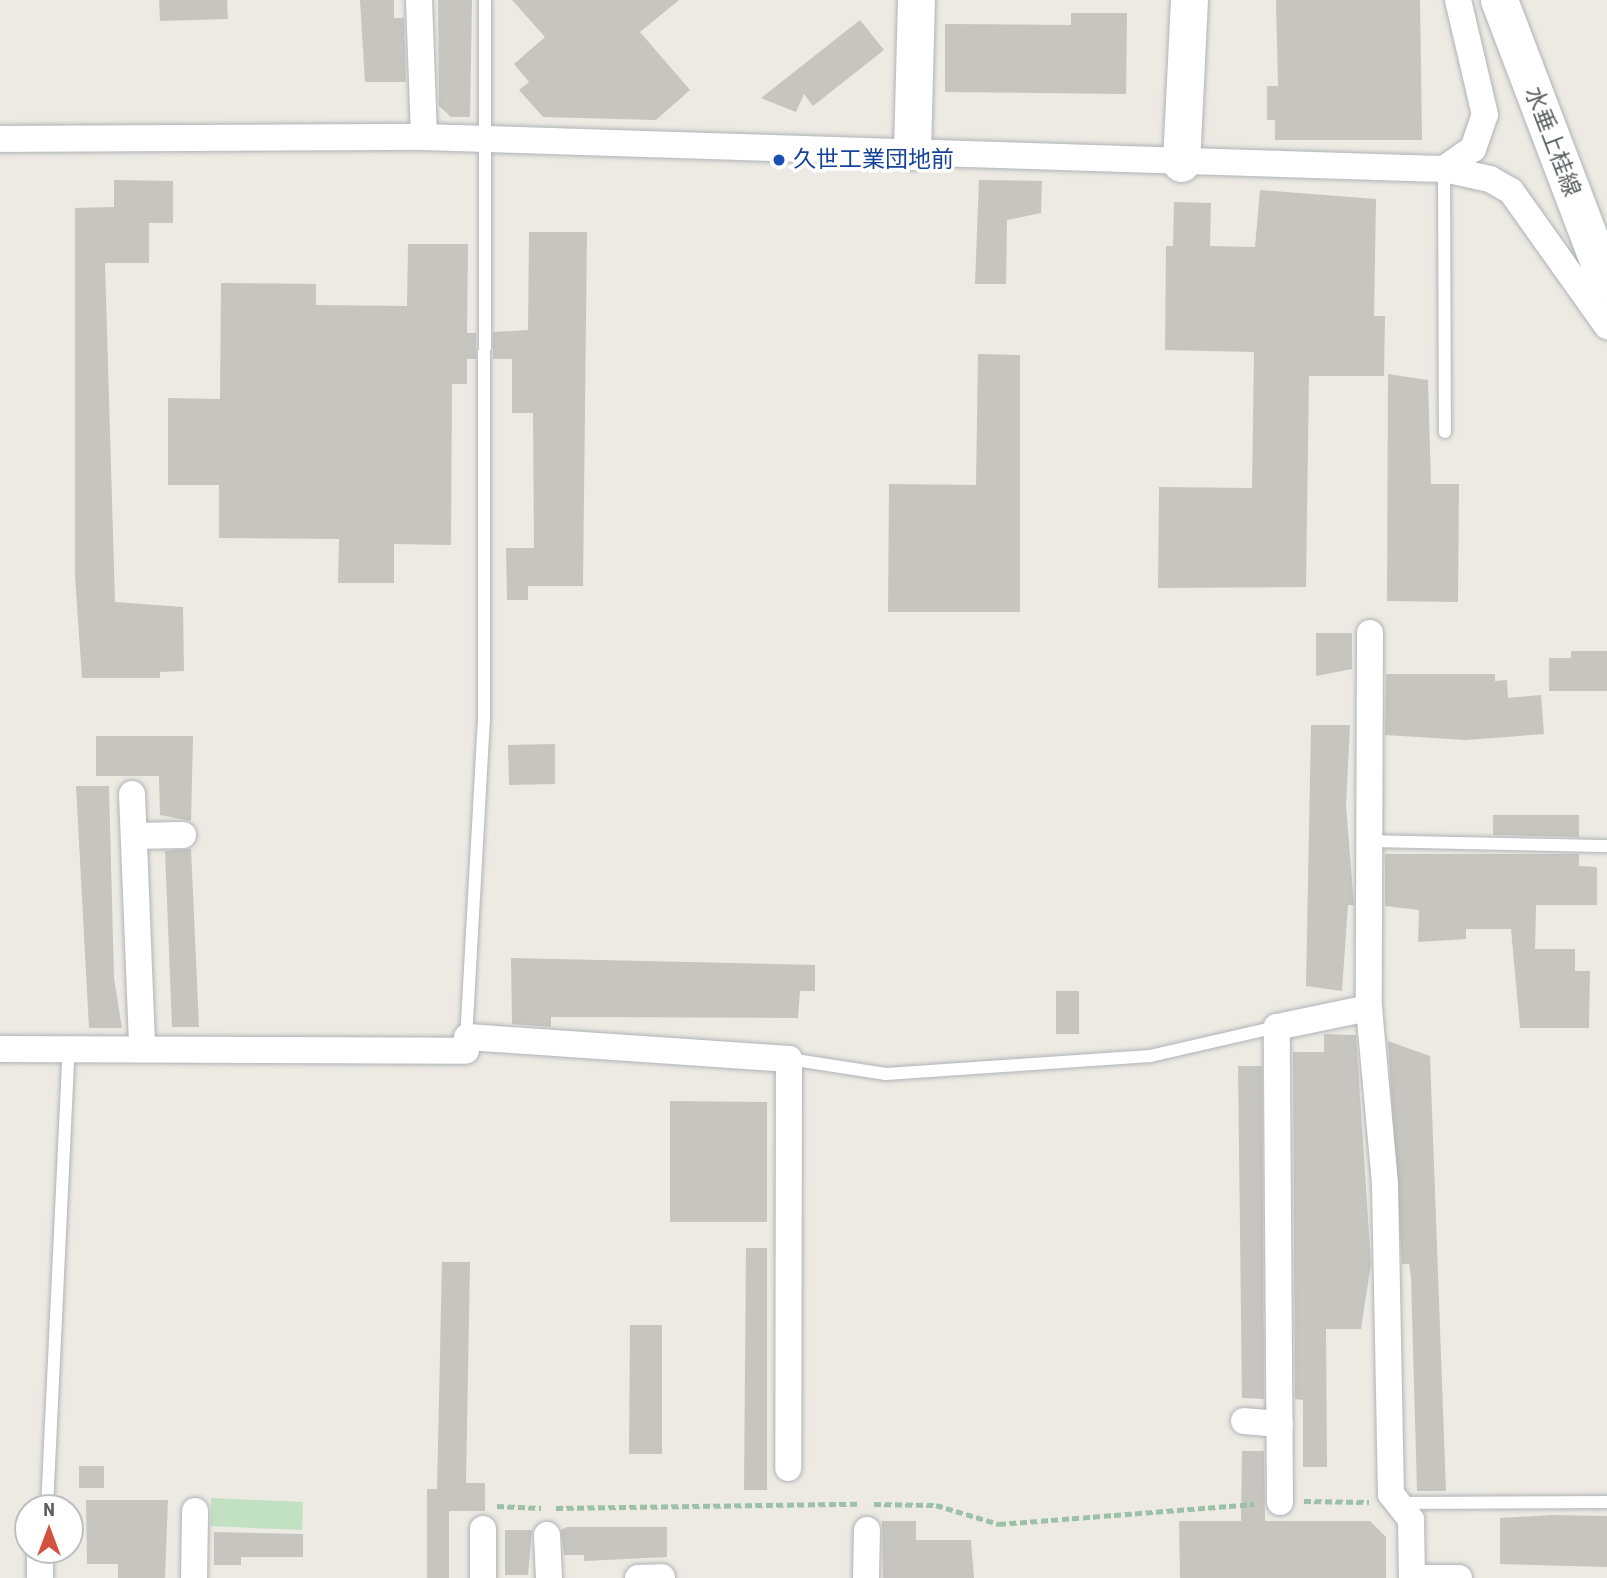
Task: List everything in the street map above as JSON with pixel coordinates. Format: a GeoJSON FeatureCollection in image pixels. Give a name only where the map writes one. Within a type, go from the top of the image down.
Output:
{"type":"FeatureCollection","features":[{"type":"Feature","properties":{"kind":"street"},"geometry":{"type":"LineString","coordinates":[[419,0],[424,137]]}},
{"type":"Feature","properties":{"kind":"street"},"geometry":{"type":"LineString","coordinates":[[912,150],[916,0]]}},
{"type":"Feature","properties":{"kind":"street"},"geometry":{"type":"LineString","coordinates":[[1181,163],[1189,0]]}},
{"type":"Feature","properties":{"kind":"street"},"geometry":{"type":"LineString","coordinates":[[1444,169],[1473,149],[1485,115],[1458,0]]}},
{"type":"Feature","properties":{"kind":"street","name":"水垂上桂線"},"geometry":{"type":"LineString","coordinates":[[1499,0],[1607,284]]}},
{"type":"Feature","properties":{"kind":"street"},"geometry":{"type":"LineString","coordinates":[[0,139],[424,137],[912,150],[1181,163],[1444,169],[1490,179],[1511,191],[1607,326]]}},
{"type":"Feature","properties":{"kind":"street"},"geometry":{"type":"LineString","coordinates":[[1370,633],[1366,841],[1369,1008],[1385,1184],[1391,1494],[1411,1520],[1412,1577],[1459,1578]]}},
{"type":"Feature","properties":{"kind":"street"},"geometry":{"type":"LineString","coordinates":[[132,794],[142,1047]]}},
{"type":"Feature","properties":{"kind":"street"},"geometry":{"type":"LineString","coordinates":[[134,836],[183,835]]}},
{"type":"Feature","properties":{"kind":"street"},"geometry":{"type":"LineString","coordinates":[[1280,1502],[1277,1027],[1369,1008]]}},
{"type":"Feature","properties":{"kind":"street"},"geometry":{"type":"LineString","coordinates":[[0,1049],[466,1044],[789,1059],[788,1468]]}},
{"type":"Feature","properties":{"kind":"street"},"geometry":{"type":"LineString","coordinates":[[1244,1421],[1280,1424]]}},
{"type":"Feature","properties":{"kind":"street"},"geometry":{"type":"LineString","coordinates":[[194,1578],[195,1511]]}},
{"type":"Feature","properties":{"kind":"street"},"geometry":{"type":"LineString","coordinates":[[482,1529],[483,1578]]}},
{"type":"Feature","properties":{"kind":"street"},"geometry":{"type":"LineString","coordinates":[[866,1578],[867,1530]]}},
{"type":"Feature","properties":{"kind":"street"},"geometry":{"type":"LineString","coordinates":[[547,1535],[549,1578]]}},
{"type":"Feature","properties":{"kind":"lane"},"geometry":{"type":"LineString","coordinates":[[466,1044],[484,721],[485,0]]}},
{"type":"Feature","properties":{"kind":"lane"},"geometry":{"type":"LineString","coordinates":[[1444,169],[1445,432]]}},
{"type":"Feature","properties":{"kind":"lane"},"geometry":{"type":"LineString","coordinates":[[1366,841],[1607,846]]}},
{"type":"Feature","properties":{"kind":"lane"},"geometry":{"type":"LineString","coordinates":[[789,1059],[886,1074],[915,1067],[1150,1056],[1277,1027]]}},
{"type":"Feature","properties":{"kind":"lane"},"geometry":{"type":"LineString","coordinates":[[48,1494],[69,1048]]}},
{"type":"Feature","properties":{"kind":"lane"},"geometry":{"type":"LineString","coordinates":[[1399,1503],[1607,1502]]}},
{"type":"Feature","properties":{"kind":"path"},"geometry":{"type":"LineString","coordinates":[[482,1529],[494,1506],[624,1512],[737,1501],[936,1505],[999,1524],[1280,1502],[1399,1503]]}},
{"type":"Feature","properties":{"kind":"green space"},"geometry":{"type":"Polygon","coordinates":[[[211,1498],[303,1502],[302,1530],[211,1526],[211,1498]]]}},
{"type":"Feature","properties":{"kind":"building"},"geometry":{"type":"Polygon","coordinates":[[[159,0],[227,0],[228,19],[160,21],[159,0]]]}},
{"type":"Feature","properties":{"kind":"building"},"geometry":{"type":"Polygon","coordinates":[[[360,0],[394,0],[394,18],[404,18],[406,82],[365,82],[360,0]]]}},
{"type":"Feature","properties":{"kind":"building"},"geometry":{"type":"Polygon","coordinates":[[[438,0],[472,0],[470,117],[451,117],[439,106],[438,0]]]}},
{"type":"Feature","properties":{"kind":"building"},"geometry":{"type":"Polygon","coordinates":[[[512,0],[679,0],[640,32],[690,90],[656,120],[543,117],[519,90],[529,82],[514,64],[545,37],[512,0]]]}},
{"type":"Feature","properties":{"kind":"building"},"geometry":{"type":"Polygon","coordinates":[[[1276,0],[1420,0],[1422,140],[1275,140],[1275,120],[1267,120],[1267,86],[1278,86],[1276,0]]]}},
{"type":"Feature","properties":{"kind":"building"},"geometry":{"type":"Polygon","coordinates":[[[1071,13],[1127,13],[1126,94],[945,92],[945,24],[1071,25],[1071,13]]]}},
{"type":"Feature","properties":{"kind":"building"},"geometry":{"type":"Polygon","coordinates":[[[860,20],[884,50],[813,106],[804,94],[796,112],[761,98],[860,20]]]}},
{"type":"Feature","properties":{"kind":"building"},"geometry":{"type":"Polygon","coordinates":[[[114,180],[173,181],[173,223],[149,223],[149,263],[105,263],[115,602],[183,607],[184,671],[160,672],[160,678],[82,678],[75,577],[75,208],[114,207],[114,180]]]}},
{"type":"Feature","properties":{"kind":"building"},"geometry":{"type":"Polygon","coordinates":[[[979,180],[1042,181],[1041,213],[1007,220],[1006,284],[975,284],[979,180]]]}},
{"type":"Feature","properties":{"kind":"building"},"geometry":{"type":"Polygon","coordinates":[[[1260,190],[1376,199],[1374,316],[1385,316],[1384,376],[1309,376],[1306,587],[1158,588],[1159,487],[1252,488],[1254,352],[1165,350],[1166,246],[1173,246],[1174,202],[1211,203],[1210,246],[1255,247],[1260,190]]]}},
{"type":"Feature","properties":{"kind":"building"},"geometry":{"type":"Polygon","coordinates":[[[529,232],[587,232],[583,586],[528,586],[528,600],[507,600],[506,548],[534,548],[533,413],[512,413],[512,359],[493,359],[493,332],[528,330],[529,232]]]}},
{"type":"Feature","properties":{"kind":"building"},"geometry":{"type":"Polygon","coordinates":[[[408,244],[468,244],[467,333],[476,333],[476,359],[467,359],[467,384],[452,384],[451,545],[394,544],[394,583],[338,583],[339,539],[219,538],[219,485],[168,485],[168,398],[220,399],[221,283],[316,284],[316,305],[407,306],[408,244]]]}},
{"type":"Feature","properties":{"kind":"building"},"geometry":{"type":"Polygon","coordinates":[[[978,354],[1020,355],[1020,612],[888,612],[889,484],[976,485],[978,354]]]}},
{"type":"Feature","properties":{"kind":"building"},"geometry":{"type":"Polygon","coordinates":[[[1388,374],[1428,380],[1431,484],[1459,484],[1458,602],[1387,601],[1388,374]]]}},
{"type":"Feature","properties":{"kind":"building"},"geometry":{"type":"Polygon","coordinates":[[[1316,633],[1352,633],[1352,669],[1316,676],[1316,633]]]}},
{"type":"Feature","properties":{"kind":"building"},"geometry":{"type":"Polygon","coordinates":[[[1571,651],[1607,651],[1607,691],[1549,691],[1549,658],[1571,658],[1571,651]]]}},
{"type":"Feature","properties":{"kind":"building"},"geometry":{"type":"Polygon","coordinates":[[[1386,674],[1495,674],[1495,681],[1507,680],[1508,698],[1541,695],[1544,734],[1466,740],[1385,735],[1386,674]]]}},
{"type":"Feature","properties":{"kind":"building"},"geometry":{"type":"Polygon","coordinates":[[[1311,725],[1350,725],[1346,806],[1354,905],[1348,905],[1342,991],[1306,986],[1311,725]]]}},
{"type":"Feature","properties":{"kind":"building"},"geometry":{"type":"Polygon","coordinates":[[[96,736],[193,736],[191,821],[160,815],[159,776],[96,776],[96,736]]]}},
{"type":"Feature","properties":{"kind":"building"},"geometry":{"type":"Polygon","coordinates":[[[555,744],[555,784],[509,785],[508,745],[555,744]]]}},
{"type":"Feature","properties":{"kind":"building"},"geometry":{"type":"Polygon","coordinates":[[[76,786],[109,786],[114,978],[122,1028],[89,1028],[76,786]]]}},
{"type":"Feature","properties":{"kind":"building"},"geometry":{"type":"Polygon","coordinates":[[[1493,815],[1579,815],[1579,837],[1493,835],[1493,815]]]}},
{"type":"Feature","properties":{"kind":"building"},"geometry":{"type":"Polygon","coordinates":[[[191,849],[199,1027],[172,1027],[165,851],[191,849]]]}},
{"type":"Feature","properties":{"kind":"building"},"geometry":{"type":"Polygon","coordinates":[[[1385,854],[1579,854],[1579,866],[1597,867],[1597,905],[1536,905],[1535,949],[1575,949],[1575,971],[1590,971],[1589,1028],[1520,1028],[1511,929],[1466,929],[1466,939],[1418,942],[1419,910],[1385,906],[1385,854]]]}},
{"type":"Feature","properties":{"kind":"building"},"geometry":{"type":"Polygon","coordinates":[[[511,958],[815,965],[815,991],[800,991],[798,1018],[551,1017],[551,1027],[512,1024],[511,958]]]}},
{"type":"Feature","properties":{"kind":"building"},"geometry":{"type":"Polygon","coordinates":[[[1056,991],[1079,991],[1079,1034],[1056,1034],[1056,991]]]}},
{"type":"Feature","properties":{"kind":"building"},"geometry":{"type":"Polygon","coordinates":[[[1324,1034],[1356,1035],[1371,1264],[1361,1329],[1326,1329],[1327,1467],[1303,1467],[1303,1400],[1295,1399],[1293,1052],[1324,1052],[1324,1034]]]}},
{"type":"Feature","properties":{"kind":"building"},"geometry":{"type":"Polygon","coordinates":[[[1388,1041],[1430,1056],[1446,1491],[1417,1491],[1411,1277],[1409,1264],[1402,1264],[1388,1041]]]}},
{"type":"Feature","properties":{"kind":"building"},"geometry":{"type":"Polygon","coordinates":[[[1238,1066],[1262,1066],[1264,1399],[1242,1398],[1238,1066]]]}},
{"type":"Feature","properties":{"kind":"building"},"geometry":{"type":"Polygon","coordinates":[[[670,1101],[767,1102],[767,1222],[670,1222],[670,1101]]]}},
{"type":"Feature","properties":{"kind":"building"},"geometry":{"type":"Polygon","coordinates":[[[746,1248],[767,1248],[767,1490],[744,1490],[746,1248]]]}},
{"type":"Feature","properties":{"kind":"building"},"geometry":{"type":"Polygon","coordinates":[[[442,1262],[470,1262],[466,1483],[485,1483],[485,1511],[449,1511],[449,1578],[427,1578],[427,1489],[437,1489],[442,1262]]]}},
{"type":"Feature","properties":{"kind":"building"},"geometry":{"type":"Polygon","coordinates":[[[630,1325],[662,1325],[662,1454],[629,1454],[630,1325]]]}},
{"type":"Feature","properties":{"kind":"building"},"geometry":{"type":"Polygon","coordinates":[[[1242,1451],[1264,1451],[1265,1521],[1370,1521],[1386,1537],[1386,1578],[1180,1578],[1179,1521],[1241,1521],[1242,1451]]]}},
{"type":"Feature","properties":{"kind":"building"},"geometry":{"type":"Polygon","coordinates":[[[79,1466],[104,1466],[104,1488],[79,1488],[79,1466]]]}},
{"type":"Feature","properties":{"kind":"building"},"geometry":{"type":"Polygon","coordinates":[[[86,1500],[168,1500],[165,1578],[118,1578],[118,1564],[87,1564],[86,1500]]]}},
{"type":"Feature","properties":{"kind":"building"},"geometry":{"type":"Polygon","coordinates":[[[1607,1516],[1607,1567],[1500,1564],[1500,1518],[1607,1516]]]}},
{"type":"Feature","properties":{"kind":"building"},"geometry":{"type":"Polygon","coordinates":[[[882,1521],[916,1521],[916,1540],[971,1540],[974,1578],[883,1578],[882,1521]]]}},
{"type":"Feature","properties":{"kind":"building"},"geometry":{"type":"Polygon","coordinates":[[[567,1527],[667,1527],[667,1557],[584,1561],[584,1555],[564,1555],[561,1530],[567,1527]]]}},
{"type":"Feature","properties":{"kind":"building"},"geometry":{"type":"Polygon","coordinates":[[[505,1530],[532,1530],[528,1575],[505,1575],[505,1530]]]}},
{"type":"Feature","properties":{"kind":"building"},"geometry":{"type":"Polygon","coordinates":[[[214,1532],[303,1534],[303,1557],[241,1557],[241,1565],[214,1565],[214,1532]]]}},
{"type":"Feature","properties":{"kind":"place","name":"久世工業団地前"},"geometry":{"type":"Point","coordinates":[779,160]}}]}
